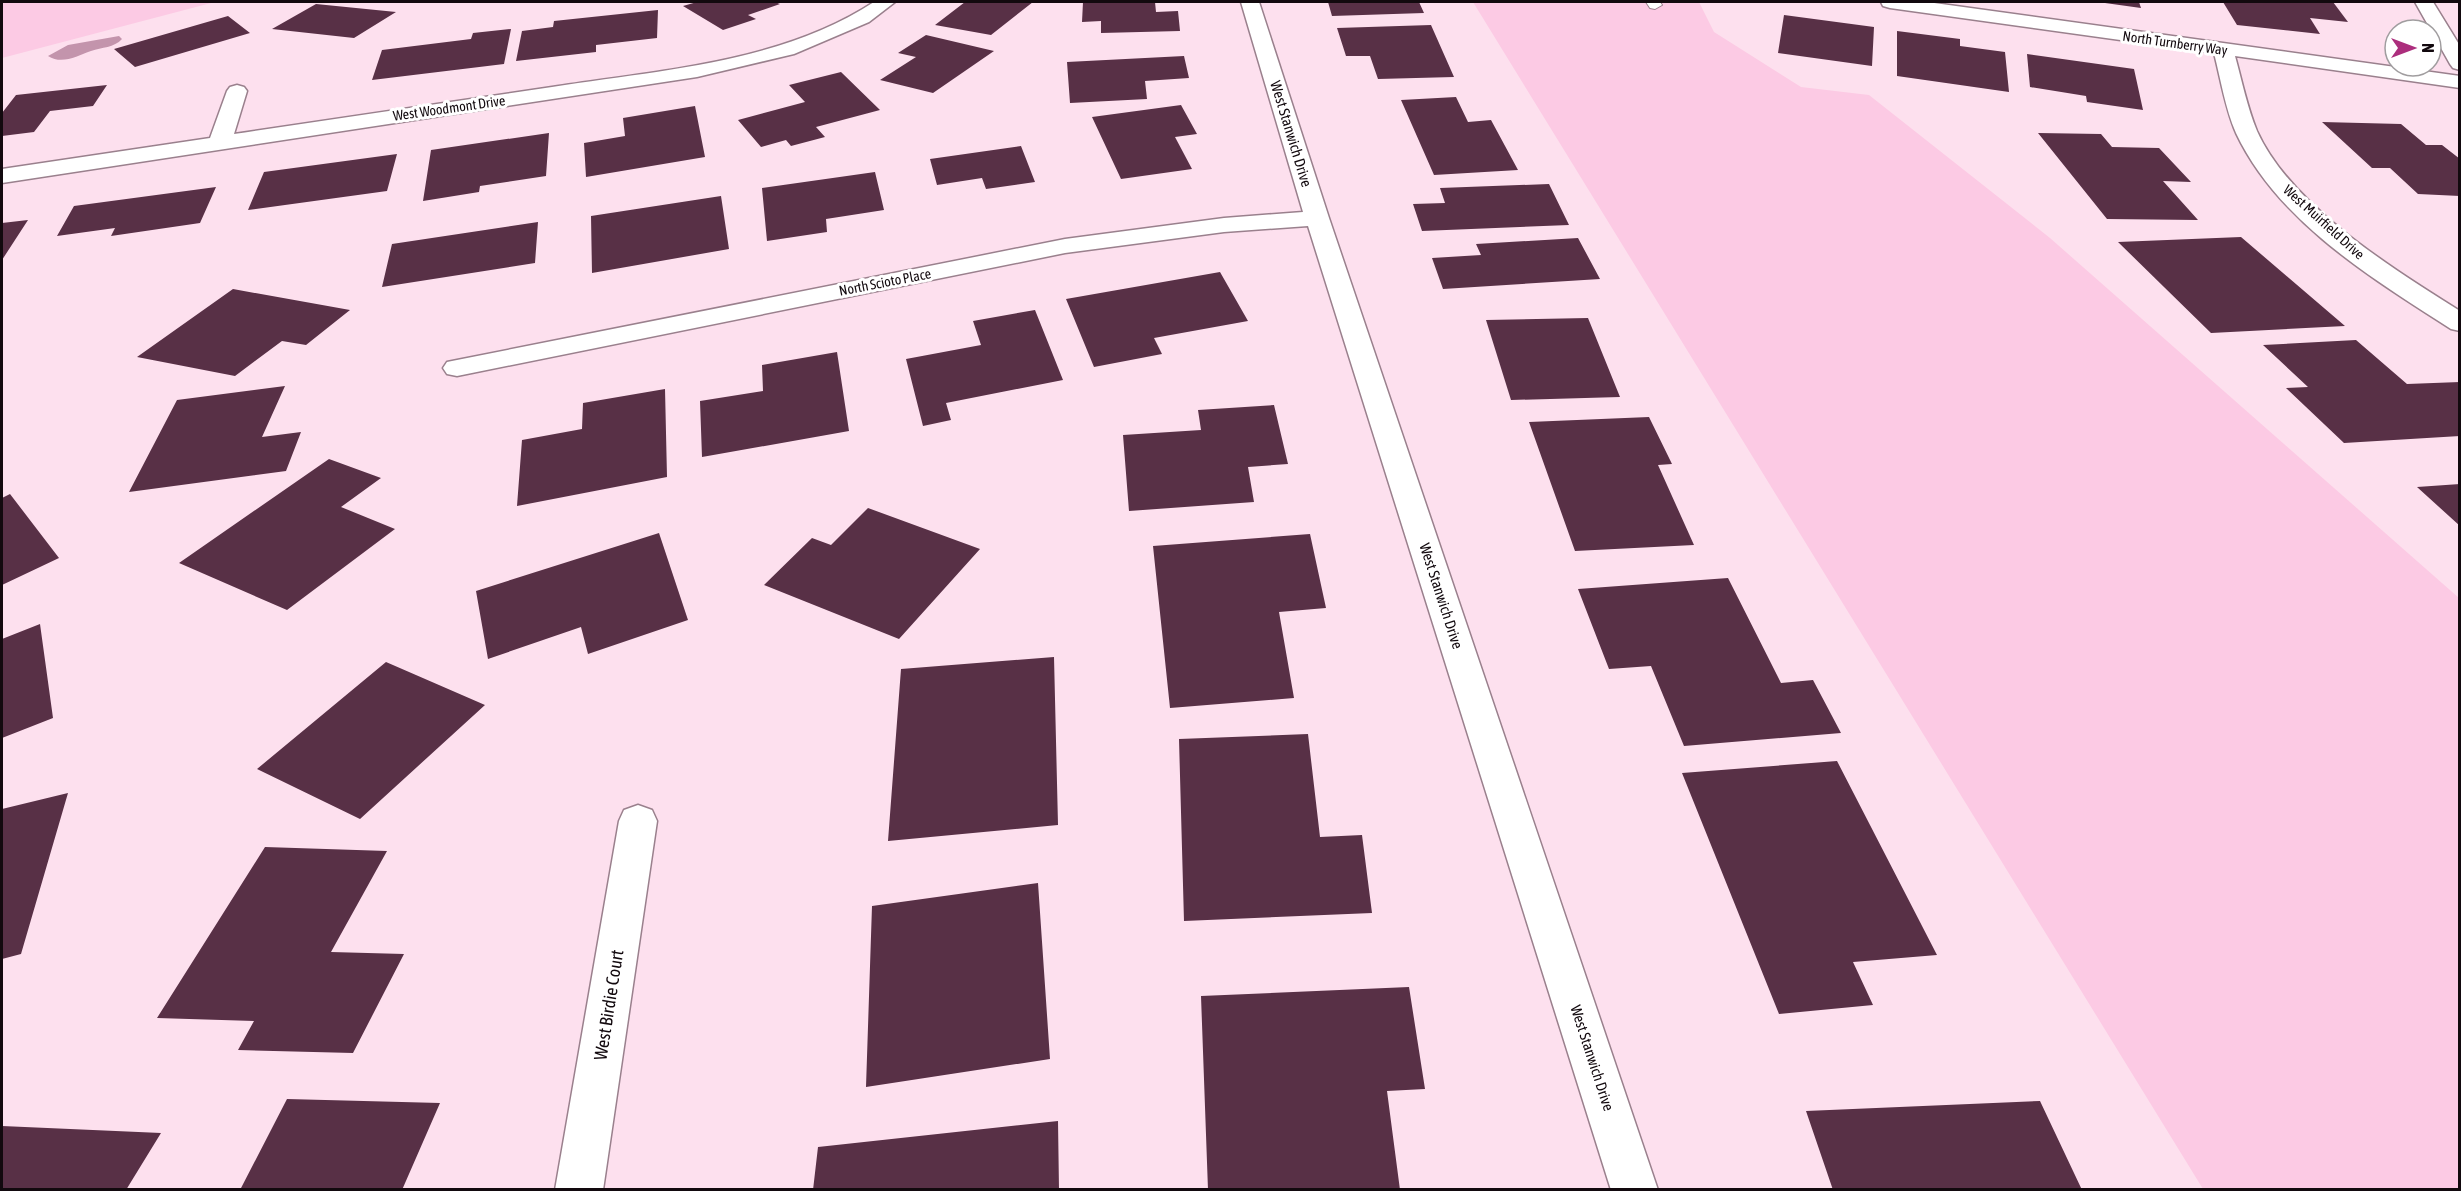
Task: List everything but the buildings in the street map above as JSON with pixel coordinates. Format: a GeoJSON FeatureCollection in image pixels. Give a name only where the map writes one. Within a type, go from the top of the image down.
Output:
{"type":"FeatureCollection","features":[{"type":"Feature","properties":{"kind":"street","name":"West Woodmont Drive"},"geometry":{"type":"LineString","coordinates":[[2,176],[697,71],[787,50],[862,18],[886,2]]}},
{"type":"Feature","properties":{"kind":"street","name":"West Stanwich Drive"},"geometry":{"type":"LineString","coordinates":[[1251,2],[1317,218],[1635,1190]]}},
{"type":"Feature","properties":{"kind":"street","name":"North Turnberry Way"},"geometry":{"type":"LineString","coordinates":[[1890,2],[1982,9],[2223,49],[2460,82]]}},
{"type":"Feature","properties":{"kind":"street"},"geometry":{"type":"LineString","coordinates":[[2424,2],[2460,64]]}},
{"type":"Feature","properties":{"kind":"street","name":"West Muirfield Drive"},"geometry":{"type":"LineString","coordinates":[[2223,49],[2247,132],[2259,154],[2278,179],[2333,233],[2369,262],[2460,323]]}},
{"type":"Feature","properties":{"kind":"street"},"geometry":{"type":"LineString","coordinates":[[220,142],[237,91]]}},
{"type":"Feature","properties":{"kind":"street","name":"North Scioto Place"},"geometry":{"type":"LineString","coordinates":[[457,368],[1065,246],[1224,225],[1317,218]]}},
{"type":"Feature","properties":{"kind":"street","name":"West Birdie Court"},"geometry":{"type":"LineString","coordinates":[[579,1190],[638,821]]}},
{"type":"Feature","properties":{"kind":"shaded area"},"geometry":{"type":"Polygon","coordinates":[[[2,2],[215,2],[2,58],[2,2]]]}},
{"type":"Feature","properties":{"kind":"shaded area"},"geometry":{"type":"Polygon","coordinates":[[[1473,2],[1699,2],[1714,32],[1801,87],[1869,95],[2050,238],[2459,598],[2459,1189],[2203,1189],[1473,2]]]}},
{"type":"Feature","properties":{"kind":"shaded area"},"geometry":{"type":"Polygon","coordinates":[[[119,36],[122,39],[115,44],[70,59],[59,60],[48,56],[68,45],[119,36]]]}}]}
